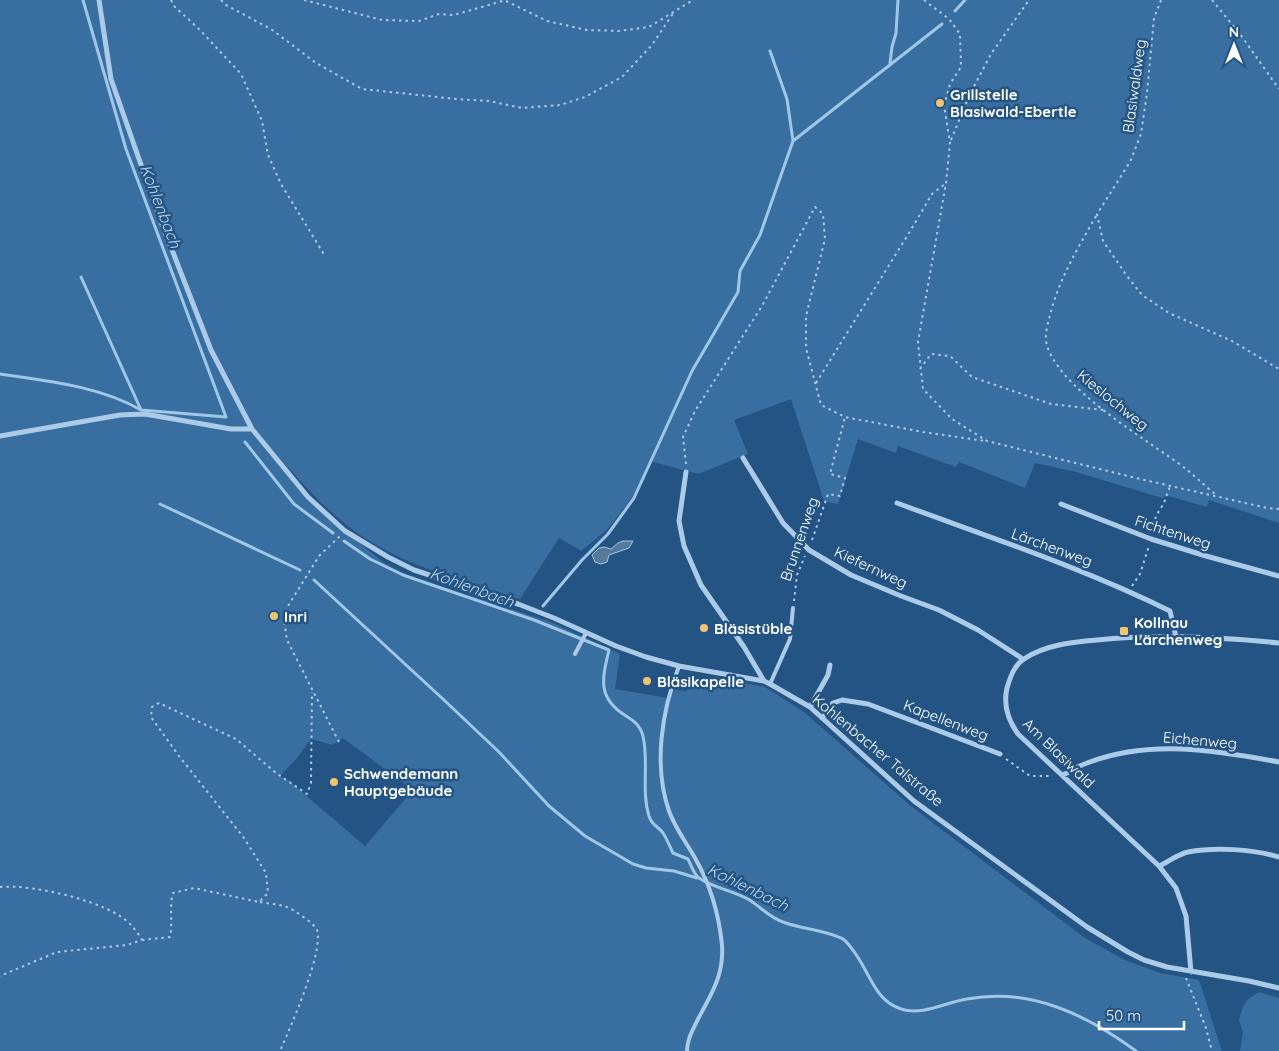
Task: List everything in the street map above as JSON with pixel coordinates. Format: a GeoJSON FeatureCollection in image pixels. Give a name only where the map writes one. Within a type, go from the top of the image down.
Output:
{"type":"FeatureCollection","features":[{"type":"Feature","properties":{"kind":"street","name":"Kohlenbacher Talstraße"},"geometry":{"type":"LineString","coordinates":[[100,0],[111,79],[160,219],[212,350],[252,429],[308,497],[345,531],[414,570],[518,604],[554,618],[585,635],[679,666],[764,681],[810,707],[914,801],[1087,927],[1128,952],[1144,960],[1183,970],[1279,988]]}},
{"type":"Feature","properties":{"kind":"street"},"geometry":{"type":"LineString","coordinates":[[0,436],[120,415],[140,414],[231,429],[252,429]]}},
{"type":"Feature","properties":{"kind":"street","name":"Kiefernweg"},"geometry":{"type":"LineString","coordinates":[[743,458],[783,523],[809,550],[851,574],[939,610],[978,630],[1022,659]]}},
{"type":"Feature","properties":{"kind":"street"},"geometry":{"type":"LineString","coordinates":[[686,472],[679,521],[684,546],[701,585],[744,647],[764,681]]}},
{"type":"Feature","properties":{"kind":"street","name":"Lärchenweg"},"geometry":{"type":"LineString","coordinates":[[897,503],[1091,574],[1170,611],[1176,637]]}},
{"type":"Feature","properties":{"kind":"street","name":"Fichtenweg"},"geometry":{"type":"LineString","coordinates":[[1061,504],[1151,539],[1279,576]]}},
{"type":"Feature","properties":{"kind":"street"},"geometry":{"type":"LineString","coordinates":[[1022,659],[1044,649],[1076,642],[1125,637],[1176,637],[1279,643]]}},
{"type":"Feature","properties":{"kind":"street","name":"Am Blasiwald"},"geometry":{"type":"LineString","coordinates":[[1022,659],[1014,669],[1006,695],[1006,707],[1010,722],[1018,734],[1159,866],[1176,888],[1186,916],[1192,972]]}},
{"type":"Feature","properties":{"kind":"street"},"geometry":{"type":"LineString","coordinates":[[810,707],[828,675],[830,665]]}},
{"type":"Feature","properties":{"kind":"street","name":"Kapellenweg"},"geometry":{"type":"LineString","coordinates":[[822,718],[833,703],[842,700],[868,704],[1000,754]]}},
{"type":"Feature","properties":{"kind":"street","name":"Eichenweg"},"geometry":{"type":"LineString","coordinates":[[1063,775],[1086,763],[1145,748],[1185,748],[1279,762]]}},
{"type":"Feature","properties":{"kind":"street"},"geometry":{"type":"LineString","coordinates":[[1159,866],[1187,852],[1225,850],[1279,856]]}},
{"type":"Feature","properties":{"kind":"lane"},"geometry":{"type":"LineString","coordinates":[[770,684],[790,639],[793,608]]}},
{"type":"Feature","properties":{"kind":"lane"},"geometry":{"type":"LineString","coordinates":[[575,654],[585,635]]}},
{"type":"Feature","properties":{"kind":"lane"},"geometry":{"type":"LineString","coordinates":[[679,666],[670,689],[661,739],[664,789],[669,811],[680,834],[705,876],[710,891],[720,924],[722,968],[715,988],[692,1031],[687,1043],[687,1051]]}},
{"type":"Feature","properties":{"kind":"path"},"geometry":{"type":"LineString","coordinates":[[171,0],[174,6],[200,30],[241,74],[262,121],[268,155],[281,184],[324,256]]}},
{"type":"Feature","properties":{"kind":"path"},"geometry":{"type":"LineString","coordinates":[[221,0],[226,5],[271,29],[316,63],[362,89],[489,101],[522,108],[560,105],[586,97],[622,77],[652,45],[674,12]]}},
{"type":"Feature","properties":{"kind":"path"},"geometry":{"type":"LineString","coordinates":[[304,0],[382,20],[418,21],[439,14],[454,15],[504,0],[547,21],[588,30],[619,31],[648,26],[693,0]]}},
{"type":"Feature","properties":{"kind":"path"},"geometry":{"type":"LineString","coordinates":[[924,0],[949,19],[960,34],[961,67],[950,84],[944,105],[950,143],[946,183],[918,342],[920,369],[923,389],[942,410],[952,419],[987,441]]}},
{"type":"Feature","properties":{"kind":"path"},"geometry":{"type":"LineString","coordinates":[[950,143],[970,94],[991,54],[1029,0]]}},
{"type":"Feature","properties":{"kind":"path","name":"Blasiwaldweg"},"geometry":{"type":"LineString","coordinates":[[1097,214],[1130,162],[1141,134],[1154,18],[1161,0]]}},
{"type":"Feature","properties":{"kind":"path"},"geometry":{"type":"LineString","coordinates":[[1212,0],[1240,34],[1279,89]]}},
{"type":"Feature","properties":{"kind":"path"},"geometry":{"type":"LineString","coordinates":[[816,382],[932,194],[946,183]]}},
{"type":"Feature","properties":{"kind":"path"},"geometry":{"type":"LineString","coordinates":[[686,472],[683,437],[695,411],[762,306],[815,207],[823,214],[826,239],[806,316],[806,348],[821,405],[845,417],[922,432],[987,441],[1171,486],[1267,508],[1279,509]]}},
{"type":"Feature","properties":{"kind":"path"},"geometry":{"type":"LineString","coordinates":[[1097,214],[1103,241],[1142,295],[1169,313],[1232,341],[1279,369]]}},
{"type":"Feature","properties":{"kind":"path","name":"Kieslochweg"},"geometry":{"type":"LineString","coordinates":[[1097,214],[1071,259],[1055,295],[1046,340],[1055,364],[1070,382],[1186,470],[1216,496]]}},
{"type":"Feature","properties":{"kind":"path"},"geometry":{"type":"LineString","coordinates":[[920,369],[931,354],[950,356],[972,377],[1051,404],[1105,410]]}},
{"type":"Feature","properties":{"kind":"path","name":"Brunnenweg"},"geometry":{"type":"LineString","coordinates":[[793,608],[797,574],[809,550],[828,494],[840,496],[845,478],[830,474],[845,417]]}},
{"type":"Feature","properties":{"kind":"path"},"geometry":{"type":"LineString","coordinates":[[1128,592],[1140,574],[1156,516],[1171,486]]}},
{"type":"Feature","properties":{"kind":"path"},"geometry":{"type":"LineString","coordinates":[[339,742],[287,640],[284,620],[288,606],[319,556],[345,531]]}},
{"type":"Feature","properties":{"kind":"path"},"geometry":{"type":"LineString","coordinates":[[259,902],[268,894],[266,873],[244,838],[179,756],[151,717],[152,707],[159,703],[236,739],[276,773],[307,794],[311,783],[312,692]]}},
{"type":"Feature","properties":{"kind":"path","name":"Kapellenweg"},"geometry":{"type":"LineString","coordinates":[[1000,754],[1030,776],[1063,775]]}},
{"type":"Feature","properties":{"kind":"path"},"geometry":{"type":"LineString","coordinates":[[0,887],[60,893],[105,908],[130,924],[142,940]]}},
{"type":"Feature","properties":{"kind":"path"},"geometry":{"type":"LineString","coordinates":[[0,976],[57,952],[127,945],[142,940],[170,937],[173,893],[194,888],[286,907],[312,924],[317,930],[317,944],[308,984],[280,1051]]}},
{"type":"Feature","properties":{"kind":"path"},"geometry":{"type":"LineString","coordinates":[[1183,970],[1206,1028],[1212,1051]]}},
{"type":"Feature","properties":{"kind":"shaded area"},"geometry":{"type":"Polygon","coordinates":[[[0,0],[1279,0],[1279,523],[1209,500],[1207,507],[1168,496],[1162,498],[1076,472],[1035,463],[1025,488],[959,462],[956,467],[898,446],[896,453],[858,439],[838,504],[824,501],[791,399],[734,420],[748,454],[698,474],[650,461],[640,487],[607,530],[581,551],[559,538],[520,599],[431,570],[367,540],[325,506],[260,436],[308,497],[384,563],[410,576],[551,622],[620,654],[615,689],[668,698],[670,689],[687,691],[689,680],[717,685],[720,679],[765,687],[804,712],[912,807],[1085,938],[1125,960],[1160,973],[1199,980],[1222,1051],[0,1051],[0,0]],[[343,738],[332,745],[311,739],[280,776],[289,781],[365,846],[413,790],[343,738]]]}},
{"type":"Feature","properties":{"kind":"shaded area"},"geometry":{"type":"Polygon","coordinates":[[[623,541],[633,541],[629,548],[609,555],[607,562],[601,564],[595,562],[592,555],[599,548],[611,549],[623,541]]]}},
{"type":"Feature","properties":{"kind":"shaded area"},"geometry":{"type":"Polygon","coordinates":[[[1259,992],[1279,998],[1279,1051],[1240,1051],[1243,1033],[1239,1020],[1243,1006],[1248,999],[1259,992]]]}},
{"type":"Feature","properties":{"kind":"waterway","name":"Kohlenbach"},"geometry":{"type":"LineString","coordinates":[[81,277],[141,410],[226,417],[126,149],[83,0]]}},
{"type":"Feature","properties":{"kind":"waterway"},"geometry":{"type":"LineString","coordinates":[[890,63],[896,33],[898,0]]}},
{"type":"Feature","properties":{"kind":"waterway"},"geometry":{"type":"LineString","coordinates":[[955,11],[965,0]]}},
{"type":"Feature","properties":{"kind":"waterway"},"geometry":{"type":"LineString","coordinates":[[793,141],[942,24]]}},
{"type":"Feature","properties":{"kind":"waterway"},"geometry":{"type":"LineString","coordinates":[[543,606],[582,560],[608,534],[634,498],[692,371],[738,292],[740,271],[760,235],[793,141],[787,99],[770,51]]}},
{"type":"Feature","properties":{"kind":"waterway"},"geometry":{"type":"LineString","coordinates":[[0,374],[55,382],[91,390],[108,395],[141,410]]}},
{"type":"Feature","properties":{"kind":"waterway","name":"Kohlenbach"},"geometry":{"type":"LineString","coordinates":[[245,442],[294,504],[333,533]]}},
{"type":"Feature","properties":{"kind":"waterway"},"geometry":{"type":"LineString","coordinates":[[160,504],[300,570]]}},
{"type":"Feature","properties":{"kind":"waterway","name":"Kohlenbach"},"geometry":{"type":"LineString","coordinates":[[344,541],[370,559],[403,575],[534,620],[609,650],[604,679],[606,695],[610,702],[634,722],[642,732],[645,746],[646,796],[649,816],[653,824],[663,833],[673,853],[688,859],[697,877],[745,898],[778,920],[827,933],[844,940],[858,957],[872,983],[884,999],[892,1005],[909,1011],[918,1011],[967,999],[990,996],[1013,997],[1035,1001],[1057,1007],[1078,1016],[1098,1026],[1136,1051]]}},
{"type":"Feature","properties":{"kind":"waterway"},"geometry":{"type":"LineString","coordinates":[[314,580],[499,752],[549,806],[585,836],[633,864],[646,868],[674,871],[697,878]]}},
{"type":"Feature","properties":{"kind":"place","name":"Grillstelle Blasiwald-Ebertle"},"geometry":{"type":"Point","coordinates":[940,103]}},
{"type":"Feature","properties":{"kind":"place","name":"Inri"},"geometry":{"type":"Point","coordinates":[274,616]}},
{"type":"Feature","properties":{"kind":"place","name":"Bläsistüble"},"geometry":{"type":"Point","coordinates":[704,628]}},
{"type":"Feature","properties":{"kind":"place","name":"Kollnau Lärchenweg"},"geometry":{"type":"Point","coordinates":[1124,631]}},
{"type":"Feature","properties":{"kind":"place","name":"Bläsikapelle"},"geometry":{"type":"Point","coordinates":[647,681]}},
{"type":"Feature","properties":{"kind":"place","name":"Schwendemann Hauptgebäude"},"geometry":{"type":"Point","coordinates":[334,782]}}]}
